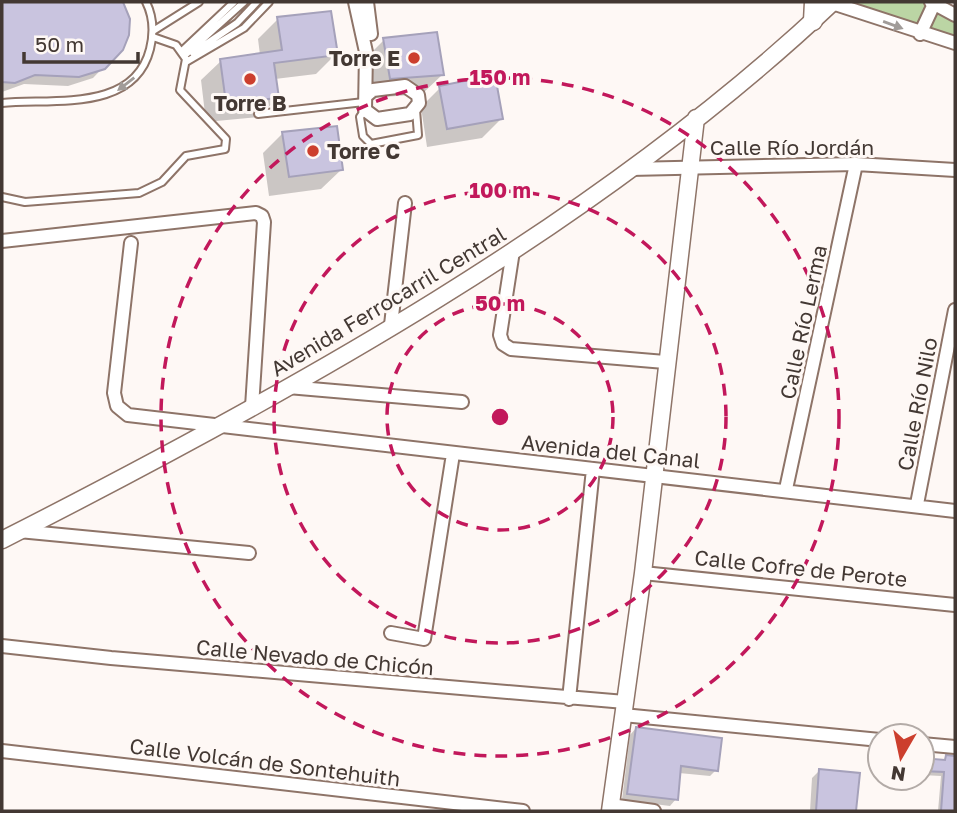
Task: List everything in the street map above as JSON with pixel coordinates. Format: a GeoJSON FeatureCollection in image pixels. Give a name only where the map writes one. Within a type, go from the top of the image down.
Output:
{"type":"FeatureCollection","features":[{"type":"Feature","properties":{"kind":"main road"},"geometry":{"type":"LineString","coordinates":[[813,21],[826,2]]}},
{"type":"Feature","properties":{"kind":"street"},"geometry":{"type":"LineString","coordinates":[[355,2],[366,52],[368,99],[377,118],[410,114],[416,110],[419,103],[413,89],[405,86],[368,99]]}},
{"type":"Feature","properties":{"kind":"street"},"geometry":{"type":"LineString","coordinates":[[367,2],[368,99]]}},
{"type":"Feature","properties":{"kind":"street"},"geometry":{"type":"LineString","coordinates":[[826,2],[955,43]]}},
{"type":"Feature","properties":{"kind":"street"},"geometry":{"type":"LineString","coordinates":[[920,34],[932,3],[955,15]]}},
{"type":"Feature","properties":{"kind":"street","name":"Avenida Ferrocarril Central"},"geometry":{"type":"LineString","coordinates":[[2,540],[221,427],[513,251],[696,118],[813,21]]}},
{"type":"Feature","properties":{"kind":"street"},"geometry":{"type":"LineString","coordinates":[[654,811],[610,808],[643,573],[665,362],[696,118]]}},
{"type":"Feature","properties":{"kind":"street","name":"Calle Río Jordán"},"geometry":{"type":"LineString","coordinates":[[628,169],[856,164],[955,170]]}},
{"type":"Feature","properties":{"kind":"street","name":"Calle Río Lerma"},"geometry":{"type":"LineString","coordinates":[[786,489],[856,164]]}},
{"type":"Feature","properties":{"kind":"street"},"geometry":{"type":"LineString","coordinates":[[391,325],[405,204]]}},
{"type":"Feature","properties":{"kind":"street"},"geometry":{"type":"LineString","coordinates":[[2,241],[256,213],[262,215],[264,222],[252,407]]}},
{"type":"Feature","properties":{"kind":"street","name":"Avenida del Canal"},"geometry":{"type":"LineString","coordinates":[[131,243],[114,393],[117,406],[128,415],[453,454],[786,489],[955,511]]}},
{"type":"Feature","properties":{"kind":"street"},"geometry":{"type":"LineString","coordinates":[[513,251],[500,335],[503,344],[511,349],[665,362]]}},
{"type":"Feature","properties":{"kind":"street","name":"Calle Río Nilo"},"geometry":{"type":"LineString","coordinates":[[917,505],[955,310]]}},
{"type":"Feature","properties":{"kind":"street"},"geometry":{"type":"LineString","coordinates":[[285,387],[462,402]]}},
{"type":"Feature","properties":{"kind":"street"},"geometry":{"type":"LineString","coordinates":[[391,633],[424,639],[453,454]]}},
{"type":"Feature","properties":{"kind":"street"},"geometry":{"type":"LineString","coordinates":[[569,699],[593,469]]}},
{"type":"Feature","properties":{"kind":"street"},"geometry":{"type":"LineString","coordinates":[[18,531],[249,553]]}},
{"type":"Feature","properties":{"kind":"street","name":"Calle Cofre de Perote"},"geometry":{"type":"LineString","coordinates":[[643,573],[955,605]]}},
{"type":"Feature","properties":{"kind":"street","name":"Calle Nevado de Chicón"},"geometry":{"type":"LineString","coordinates":[[2,646],[569,699],[624,709],[866,738]]}},
{"type":"Feature","properties":{"kind":"street"},"geometry":{"type":"LineString","coordinates":[[936,745],[955,747]]}},
{"type":"Feature","properties":{"kind":"street","name":"Calle Volcán de Sontehuith"},"geometry":{"type":"LineString","coordinates":[[2,751],[523,811]]}},
{"type":"Feature","properties":{"kind":"lane"},"geometry":{"type":"LineString","coordinates":[[2,103],[85,99],[118,91],[132,81],[147,61],[153,34],[151,11],[146,2]]}},
{"type":"Feature","properties":{"kind":"lane"},"geometry":{"type":"LineString","coordinates":[[153,34],[199,2]]}},
{"type":"Feature","properties":{"kind":"lane"},"geometry":{"type":"LineString","coordinates":[[2,197],[25,202],[139,193],[162,182],[186,156],[225,149],[226,139],[180,90],[184,57],[234,2]]}},
{"type":"Feature","properties":{"kind":"lane"},"geometry":{"type":"LineString","coordinates":[[184,57],[244,2]]}},
{"type":"Feature","properties":{"kind":"lane"},"geometry":{"type":"LineString","coordinates":[[184,57],[237,23],[257,2]]}},
{"type":"Feature","properties":{"kind":"lane"},"geometry":{"type":"LineString","coordinates":[[184,57],[244,28],[269,2]]}},
{"type":"Feature","properties":{"kind":"lane"},"geometry":{"type":"LineString","coordinates":[[153,34],[176,45],[184,57]]}},
{"type":"Feature","properties":{"kind":"lane"},"geometry":{"type":"LineString","coordinates":[[368,99],[360,117],[363,136],[370,144],[418,135],[416,110]]}},
{"type":"Feature","properties":{"kind":"lane"},"geometry":{"type":"LineString","coordinates":[[258,114],[368,99]]}},
{"type":"Feature","properties":{"kind":"green space"},"geometry":{"type":"Polygon","coordinates":[[[814,2],[931,2],[955,15],[955,43],[832,3],[814,2]]]}},
{"type":"Feature","properties":{"kind":"building"},"geometry":{"type":"Polygon","coordinates":[[[2,2],[123,2],[130,19],[129,35],[123,50],[105,69],[79,77],[35,75],[15,83],[2,82],[2,2]]]}},
{"type":"Feature","properties":{"kind":"building"},"geometry":{"type":"Polygon","coordinates":[[[331,11],[338,55],[274,63],[279,98],[226,103],[220,59],[282,50],[277,17],[331,11]]]}},
{"type":"Feature","properties":{"kind":"building","name":"Torre E"},"geometry":{"type":"Polygon","coordinates":[[[437,32],[444,75],[390,79],[383,38],[437,32]]]}},
{"type":"Feature","properties":{"kind":"building"},"geometry":{"type":"Polygon","coordinates":[[[495,75],[503,119],[447,129],[439,86],[495,75]]]}},
{"type":"Feature","properties":{"kind":"building","name":"Torre C"},"geometry":{"type":"Polygon","coordinates":[[[337,126],[343,170],[289,177],[282,132],[337,126]]]}},
{"type":"Feature","properties":{"kind":"building"},"geometry":{"type":"Polygon","coordinates":[[[636,727],[722,738],[718,771],[681,766],[678,800],[627,794],[636,727]]]}},
{"type":"Feature","properties":{"kind":"building"},"geometry":{"type":"Polygon","coordinates":[[[946,755],[955,756],[955,811],[941,811],[944,772],[936,772],[936,759],[945,760],[946,755]]]}},
{"type":"Feature","properties":{"kind":"building"},"geometry":{"type":"Polygon","coordinates":[[[819,769],[860,773],[856,811],[816,811],[819,769]]]}},
{"type":"Feature","properties":{"kind":"place","name":"Torre E"},"geometry":{"type":"Point","coordinates":[414,58]}},
{"type":"Feature","properties":{"kind":"place","name":"Torre B"},"geometry":{"type":"Point","coordinates":[250,79]}},
{"type":"Feature","properties":{"kind":"place","name":"Torre C"},"geometry":{"type":"Point","coordinates":[313,151]}}]}
